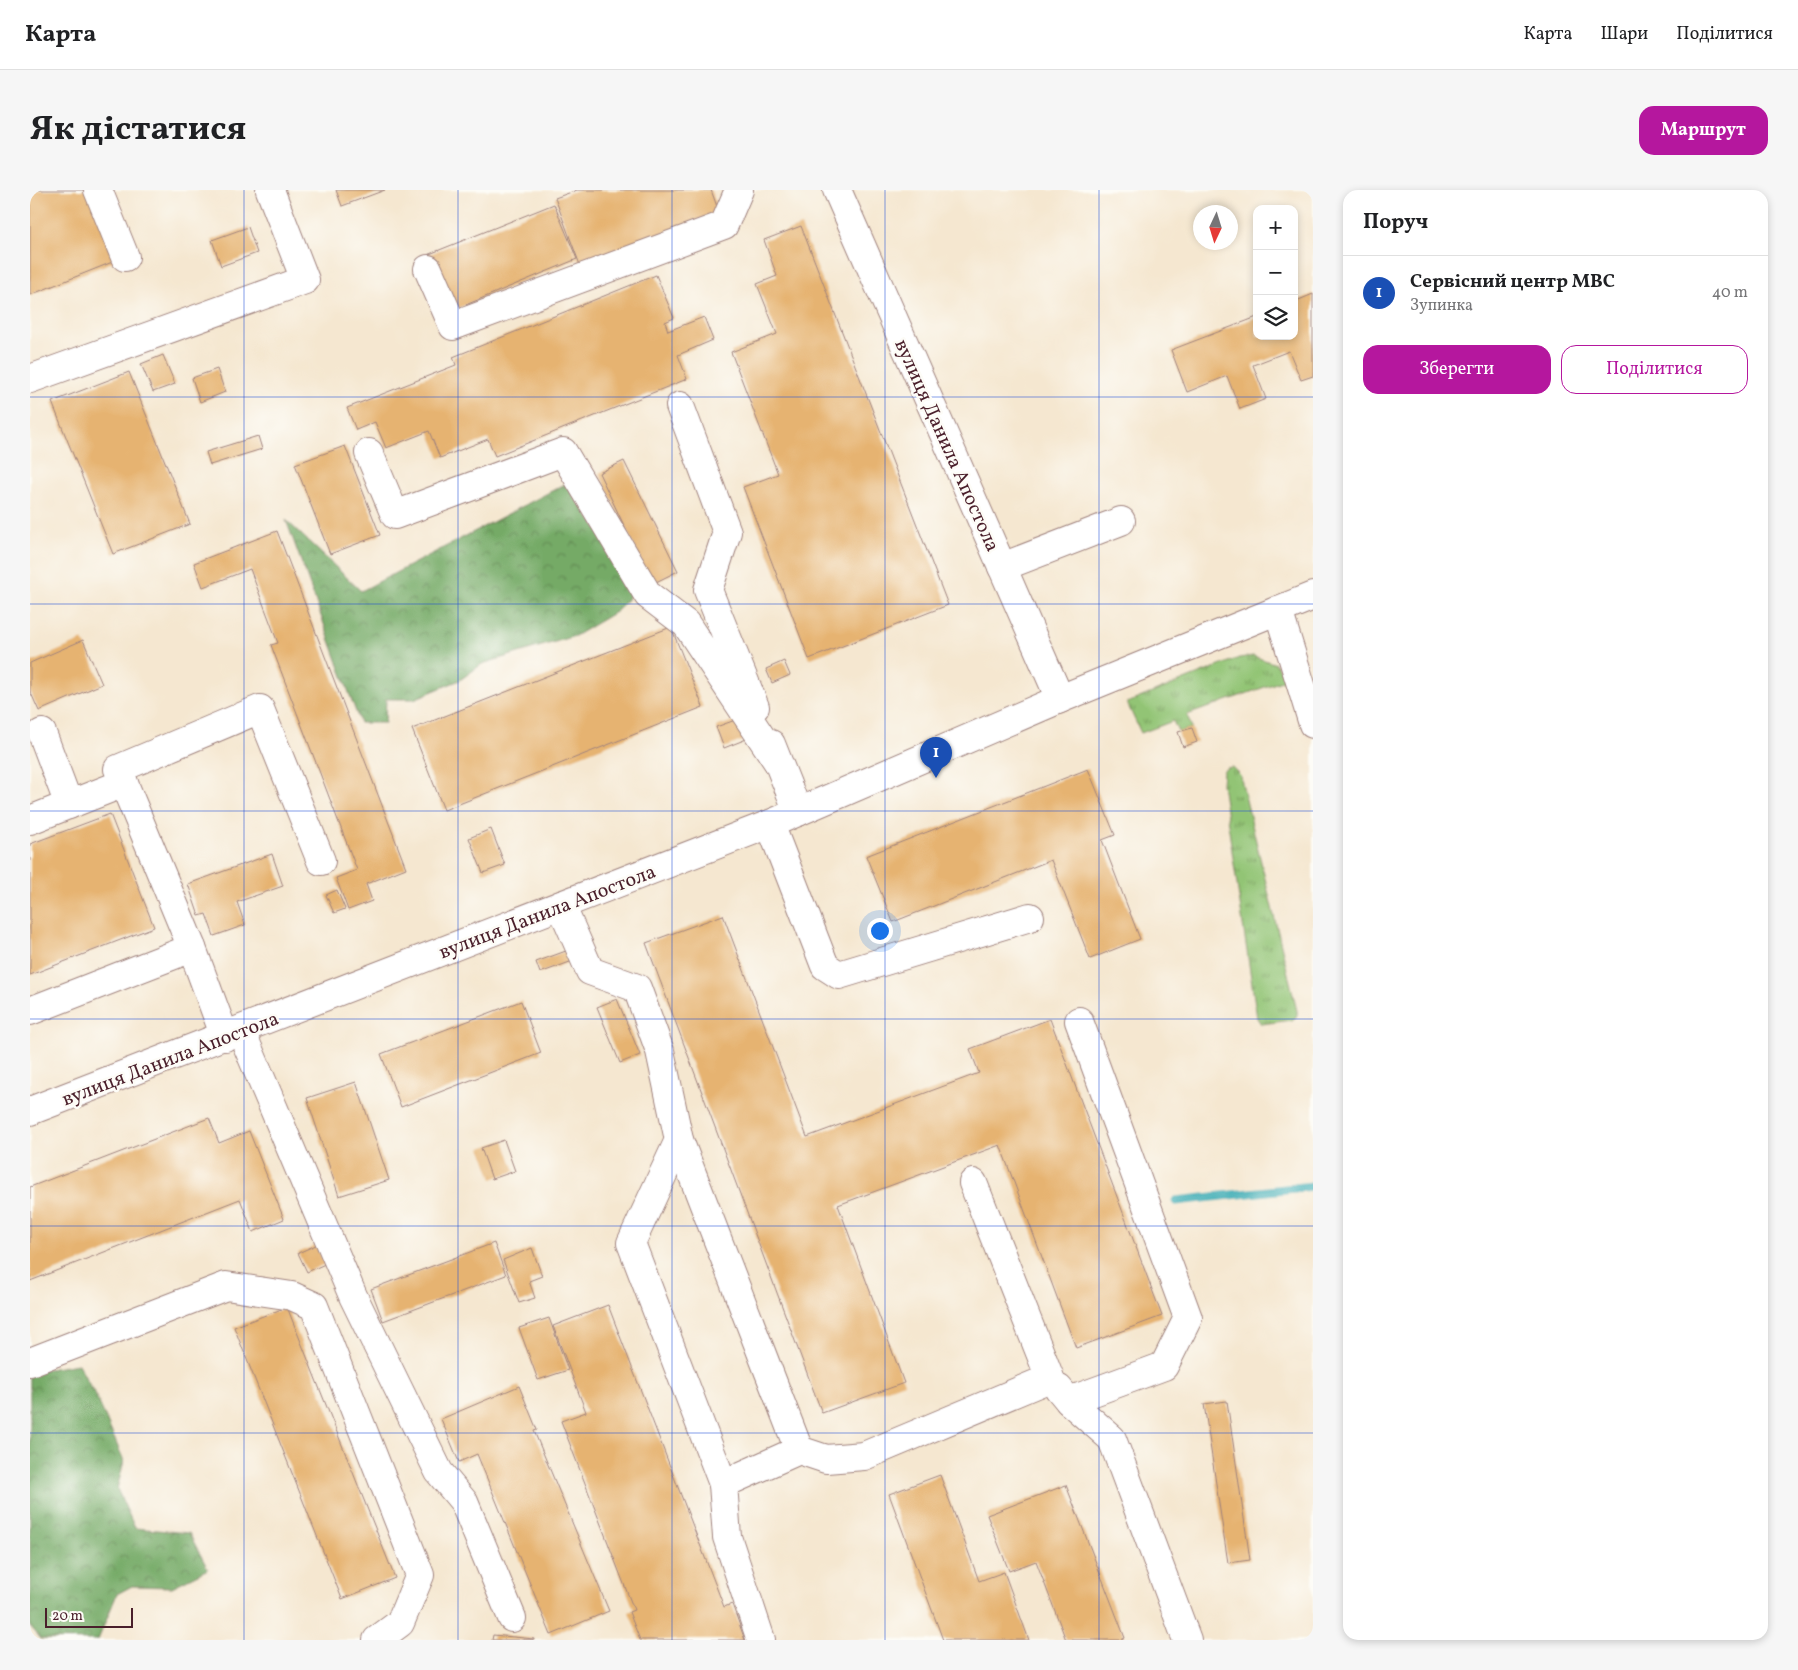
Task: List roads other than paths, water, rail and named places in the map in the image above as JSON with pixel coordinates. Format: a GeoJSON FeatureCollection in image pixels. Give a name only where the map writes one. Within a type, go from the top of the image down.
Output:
{"type":"FeatureCollection","features":[{"type":"Feature","properties":{"kind":"street"},"geometry":{"type":"LineString","coordinates":[[98,190],[125,257]]}},
{"type":"Feature","properties":{"kind":"street"},"geometry":{"type":"LineString","coordinates":[[428,268],[453,326],[724,225],[739,190]]}},
{"type":"Feature","properties":{"kind":"street","name":"вулиця Данила Апостола"},"geometry":{"type":"LineString","coordinates":[[837,190],[1060,699]]}},
{"type":"Feature","properties":{"kind":"street"},"geometry":{"type":"LineString","coordinates":[[30,379],[305,280],[278,193]]}},
{"type":"Feature","properties":{"kind":"street"},"geometry":{"type":"LineString","coordinates":[[680,406],[728,532],[708,590],[798,812]]}},
{"type":"Feature","properties":{"kind":"street"},"geometry":{"type":"LineString","coordinates":[[369,453],[395,515],[563,452],[648,595],[686,624],[778,761]]}},
{"type":"Feature","properties":{"kind":"street"},"geometry":{"type":"LineString","coordinates":[[1002,567],[1121,521]]}},
{"type":"Feature","properties":{"kind":"street","name":"вулиця Данила Апостола"},"geometry":{"type":"LineString","coordinates":[[30,1111],[233,1034],[770,824],[1060,699],[1313,596]]}},
{"type":"Feature","properties":{"kind":"street"},"geometry":{"type":"LineString","coordinates":[[1278,610],[1313,724]]}},
{"type":"Feature","properties":{"kind":"street"},"geometry":{"type":"LineString","coordinates":[[321,860],[260,709],[118,769],[192,948],[353,1296],[439,1472],[464,1502],[512,1618]]}},
{"type":"Feature","properties":{"kind":"street"},"geometry":{"type":"LineString","coordinates":[[42,733],[69,805]]}},
{"type":"Feature","properties":{"kind":"street"},"geometry":{"type":"LineString","coordinates":[[30,820],[124,783]]}},
{"type":"Feature","properties":{"kind":"street"},"geometry":{"type":"LineString","coordinates":[[770,824],[825,966],[839,975],[1030,918]]}},
{"type":"Feature","properties":{"kind":"street"},"geometry":{"type":"LineString","coordinates":[[561,905],[590,971],[637,988],[660,1051],[679,1140],[799,1450]]}},
{"type":"Feature","properties":{"kind":"street"},"geometry":{"type":"LineString","coordinates":[[30,1012],[192,948]]}},
{"type":"Feature","properties":{"kind":"street"},"geometry":{"type":"LineString","coordinates":[[1069,1401],[1164,1366],[1188,1318],[1080,1021]]}},
{"type":"Feature","properties":{"kind":"street"},"geometry":{"type":"LineString","coordinates":[[679,1140],[631,1243],[722,1484],[727,1537],[761,1640]]}},
{"type":"Feature","properties":{"kind":"street"},"geometry":{"type":"LineString","coordinates":[[973,1183],[1050,1378],[1069,1401],[1112,1439],[1188,1640]]}},
{"type":"Feature","properties":{"kind":"street"},"geometry":{"type":"LineString","coordinates":[[30,1362],[226,1286],[292,1296],[314,1306],[420,1575],[400,1623],[377,1640]]}},
{"type":"Feature","properties":{"kind":"street"},"geometry":{"type":"LineString","coordinates":[[722,1484],[799,1450],[826,1459],[864,1456],[1050,1378]]}},
{"type":"Feature","properties":{"kind":"waterway"},"geometry":{"type":"LineString","coordinates":[[1176,1201],[1313,1186]]}},
{"type":"Feature","properties":{"kind":"place","name":"Сервісний центр МВС"},"geometry":{"type":"Point","coordinates":[936,778]}}]}
